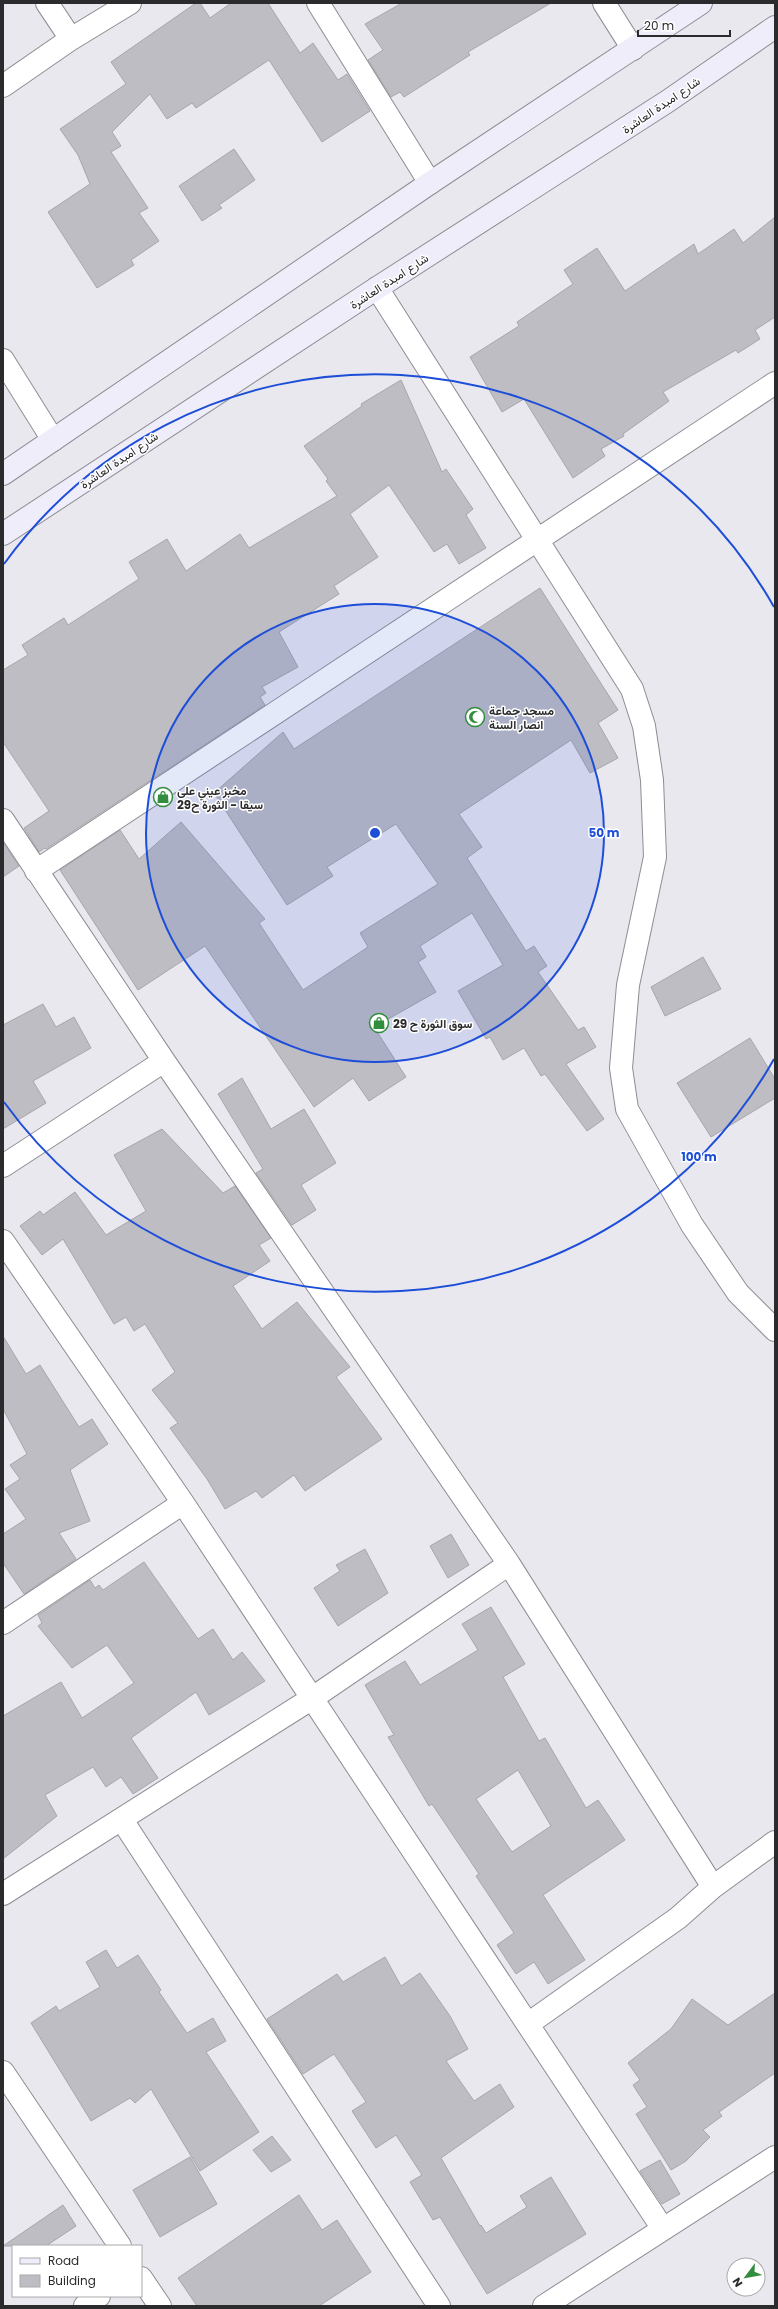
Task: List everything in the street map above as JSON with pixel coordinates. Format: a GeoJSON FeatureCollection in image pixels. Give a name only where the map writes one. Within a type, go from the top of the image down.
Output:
{"type":"FeatureCollection","features":[{"type":"Feature","properties":{"kind":"main road"},"geometry":{"type":"LineString","coordinates":[[3,474],[430,183],[701,3]]}},
{"type":"Feature","properties":{"kind":"main road","name":"شارع امبدة العاشرة"},"geometry":{"type":"LineString","coordinates":[[3,534],[377,288],[668,101],[775,27]]}},
{"type":"Feature","properties":{"kind":"street"},"geometry":{"type":"LineString","coordinates":[[48,3],[71,39]]}},
{"type":"Feature","properties":{"kind":"street"},"geometry":{"type":"LineString","coordinates":[[3,86],[71,39],[130,3]]}},
{"type":"Feature","properties":{"kind":"street"},"geometry":{"type":"LineString","coordinates":[[318,3],[430,183]]}},
{"type":"Feature","properties":{"kind":"street"},"geometry":{"type":"LineString","coordinates":[[604,3],[633,49]]}},
{"type":"Feature","properties":{"kind":"street"},"geometry":{"type":"LineString","coordinates":[[377,288],[632,689],[644,726],[652,780],[655,857],[628,985],[621,1068],[627,1109],[692,1225],[738,1293],[775,1330]]}},
{"type":"Feature","properties":{"kind":"street"},"geometry":{"type":"LineString","coordinates":[[3,360],[53,440]]}},
{"type":"Feature","properties":{"kind":"street"},"geometry":{"type":"LineString","coordinates":[[36,871],[775,382]]}},
{"type":"Feature","properties":{"kind":"street"},"geometry":{"type":"LineString","coordinates":[[3,820],[164,1061],[509,1564],[713,1887]]}},
{"type":"Feature","properties":{"kind":"street"},"geometry":{"type":"LineString","coordinates":[[3,1166],[164,1061]]}},
{"type":"Feature","properties":{"kind":"street"},"geometry":{"type":"LineString","coordinates":[[3,1241],[183,1503],[311,1699],[663,2229]]}},
{"type":"Feature","properties":{"kind":"street"},"geometry":{"type":"LineString","coordinates":[[3,1624],[183,1503]]}},
{"type":"Feature","properties":{"kind":"street"},"geometry":{"type":"LineString","coordinates":[[3,1894],[311,1699],[509,1564]]}},
{"type":"Feature","properties":{"kind":"street"},"geometry":{"type":"LineString","coordinates":[[122,1820],[439,2306]]}},
{"type":"Feature","properties":{"kind":"street"},"geometry":{"type":"LineString","coordinates":[[528,2024],[678,1918],[713,1887],[775,1842]]}},
{"type":"Feature","properties":{"kind":"street"},"geometry":{"type":"LineString","coordinates":[[3,2072],[119,2245]]}},
{"type":"Feature","properties":{"kind":"street"},"geometry":{"type":"LineString","coordinates":[[544,2306],[775,2157]]}},
{"type":"Feature","properties":{"kind":"street"},"geometry":{"type":"LineString","coordinates":[[142,2279],[160,2306]]}},
{"type":"Feature","properties":{"kind":"street"},"geometry":{"type":"LineString","coordinates":[[85,2306],[98,2297]]}},
{"type":"Feature","properties":{"kind":"building"},"geometry":{"type":"Polygon","coordinates":[[[196,3],[200,3],[210,18],[231,3],[268,3],[300,53],[313,43],[338,80],[347,74],[370,111],[322,142],[269,60],[196,108],[192,103],[167,119],[150,94],[112,132],[121,146],[111,152],[148,208],[139,213],[159,241],[131,260],[134,265],[97,288],[48,212],[90,184],[78,155],[60,129],[126,84],[111,62],[196,3]]]}},
{"type":"Feature","properties":{"kind":"building"},"geometry":{"type":"Polygon","coordinates":[[[402,3],[551,3],[468,52],[470,55],[404,97],[400,92],[391,97],[368,60],[383,50],[365,24],[402,3]]]}},
{"type":"Feature","properties":{"kind":"building"},"geometry":{"type":"Polygon","coordinates":[[[234,149],[255,180],[219,205],[222,208],[202,221],[179,186],[234,149]]]}},
{"type":"Feature","properties":{"kind":"building"},"geometry":{"type":"Polygon","coordinates":[[[775,217],[775,317],[755,330],[760,339],[738,353],[736,350],[663,392],[669,401],[623,434],[624,436],[601,449],[605,456],[573,478],[524,399],[502,412],[470,357],[519,326],[517,322],[573,284],[564,270],[597,248],[625,291],[694,244],[698,254],[734,229],[743,243],[775,217]]]}},
{"type":"Feature","properties":{"kind":"building"},"geometry":{"type":"Polygon","coordinates":[[[401,380],[442,472],[446,469],[473,509],[466,515],[486,548],[459,564],[447,544],[434,552],[389,485],[350,514],[378,557],[334,586],[339,594],[279,632],[298,667],[262,687],[266,693],[260,697],[265,705],[46,849],[45,848],[39,852],[24,828],[49,811],[3,742],[3,670],[28,655],[22,645],[64,618],[68,625],[139,579],[129,562],[167,539],[186,571],[240,534],[249,548],[337,496],[326,481],[328,479],[304,446],[362,406],[361,404],[401,380]]]}},
{"type":"Feature","properties":{"kind":"building"},"geometry":{"type":"Polygon","coordinates":[[[540,588],[618,710],[598,723],[618,758],[590,773],[571,740],[459,814],[482,847],[467,858],[526,951],[534,946],[547,966],[538,972],[578,1030],[584,1027],[596,1047],[566,1064],[604,1119],[587,1131],[545,1074],[541,1076],[524,1048],[503,1060],[490,1037],[486,1039],[458,991],[503,965],[472,913],[420,946],[426,957],[418,962],[436,992],[374,1027],[406,1077],[369,1101],[353,1078],[314,1107],[205,946],[138,990],[60,870],[120,830],[139,859],[181,822],[265,919],[259,923],[303,990],[368,947],[360,933],[438,884],[396,824],[327,867],[333,876],[287,905],[214,793],[283,732],[294,749],[540,588]]]}},
{"type":"Feature","properties":{"kind":"building"},"geometry":{"type":"Polygon","coordinates":[[[3,842],[19,866],[3,877],[3,842]]]}},
{"type":"Feature","properties":{"kind":"building"},"geometry":{"type":"Polygon","coordinates":[[[703,957],[721,989],[665,1016],[651,987],[703,957]]]}},
{"type":"Feature","properties":{"kind":"building"},"geometry":{"type":"Polygon","coordinates":[[[43,1004],[56,1027],[74,1017],[91,1048],[33,1081],[46,1103],[3,1129],[3,1025],[43,1004]]]}},
{"type":"Feature","properties":{"kind":"building"},"geometry":{"type":"Polygon","coordinates":[[[750,1038],[775,1079],[775,1098],[711,1137],[677,1083],[750,1038]]]}},
{"type":"Feature","properties":{"kind":"building"},"geometry":{"type":"Polygon","coordinates":[[[242,1078],[271,1129],[304,1109],[336,1163],[301,1185],[316,1210],[292,1225],[256,1173],[263,1169],[218,1094],[242,1078]]]}},
{"type":"Feature","properties":{"kind":"building"},"geometry":{"type":"Polygon","coordinates":[[[162,1129],[223,1193],[235,1186],[271,1238],[259,1245],[270,1261],[233,1286],[262,1329],[297,1302],[350,1367],[336,1377],[382,1439],[305,1491],[294,1475],[262,1498],[256,1491],[225,1509],[207,1479],[170,1428],[178,1423],[152,1390],[175,1372],[145,1324],[134,1331],[126,1317],[114,1324],[63,1239],[42,1255],[20,1226],[40,1211],[43,1215],[75,1192],[106,1235],[146,1211],[114,1155],[162,1129]]]}},
{"type":"Feature","properties":{"kind":"building"},"geometry":{"type":"Polygon","coordinates":[[[3,1336],[26,1374],[40,1365],[79,1427],[92,1419],[108,1444],[70,1470],[90,1521],[59,1533],[76,1559],[24,1594],[3,1563],[3,1534],[26,1519],[5,1489],[20,1479],[10,1465],[27,1454],[3,1409],[3,1336]]]}},
{"type":"Feature","properties":{"kind":"building"},"geometry":{"type":"Polygon","coordinates":[[[451,1534],[469,1565],[448,1578],[430,1546],[451,1534]]]}},
{"type":"Feature","properties":{"kind":"building"},"geometry":{"type":"Polygon","coordinates":[[[365,1549],[388,1593],[338,1626],[314,1588],[340,1571],[336,1565],[365,1549]]]}},
{"type":"Feature","properties":{"kind":"building"},"geometry":{"type":"Polygon","coordinates":[[[144,1562],[198,1639],[213,1629],[233,1660],[242,1652],[265,1681],[209,1715],[196,1692],[131,1738],[158,1778],[133,1794],[121,1777],[106,1787],[93,1767],[45,1795],[57,1816],[3,1859],[3,1716],[61,1682],[82,1718],[134,1683],[107,1645],[72,1668],[38,1626],[42,1623],[38,1615],[90,1580],[95,1588],[99,1585],[103,1590],[144,1562]]]}},
{"type":"Feature","properties":{"kind":"building"},"geometry":{"type":"Polygon","coordinates":[[[491,1607],[525,1664],[503,1677],[539,1741],[545,1738],[586,1808],[598,1800],[625,1840],[543,1895],[585,1960],[548,1984],[534,1962],[516,1974],[497,1945],[514,1933],[476,1876],[479,1874],[432,1804],[429,1806],[388,1737],[394,1735],[365,1685],[405,1661],[420,1685],[478,1650],[462,1624],[491,1607]],[[518,1770],[476,1799],[512,1852],[551,1826],[518,1770]]]}},
{"type":"Feature","properties":{"kind":"building"},"geometry":{"type":"Polygon","coordinates":[[[106,1950],[117,1968],[138,1955],[161,1990],[159,1992],[187,2033],[213,2018],[226,2041],[206,2052],[259,2132],[200,2171],[151,2089],[135,2103],[130,2098],[91,2121],[31,2023],[56,2006],[59,2011],[100,1987],[86,1962],[106,1950]]]}},
{"type":"Feature","properties":{"kind":"building"},"geometry":{"type":"Polygon","coordinates":[[[385,1957],[401,1986],[420,1973],[450,2016],[468,2049],[446,2061],[474,2101],[500,2084],[514,2107],[441,2158],[480,2226],[481,2225],[486,2233],[527,2207],[520,2196],[551,2177],[586,2234],[487,2294],[440,2217],[433,2220],[410,2182],[422,2175],[396,2135],[376,2148],[352,2111],[366,2102],[334,2054],[303,2074],[267,2019],[337,1974],[343,1982],[385,1957]]]}},
{"type":"Feature","properties":{"kind":"building"},"geometry":{"type":"Polygon","coordinates":[[[775,1993],[775,2073],[719,2112],[722,2116],[703,2130],[710,2137],[686,2161],[671,2170],[636,2114],[647,2107],[633,2085],[640,2080],[628,2063],[671,2029],[692,1999],[728,2025],[775,1993]]]}},
{"type":"Feature","properties":{"kind":"building"},"geometry":{"type":"Polygon","coordinates":[[[272,2136],[291,2160],[271,2172],[253,2150],[272,2136]]]}},
{"type":"Feature","properties":{"kind":"building"},"geometry":{"type":"Polygon","coordinates":[[[190,2157],[217,2204],[160,2237],[133,2190],[190,2157]]]}},
{"type":"Feature","properties":{"kind":"building"},"geometry":{"type":"Polygon","coordinates":[[[660,2160],[680,2194],[662,2204],[640,2171],[660,2160]]]}},
{"type":"Feature","properties":{"kind":"building"},"geometry":{"type":"Polygon","coordinates":[[[299,2195],[322,2230],[337,2220],[371,2272],[319,2306],[197,2306],[178,2278],[299,2195]]]}},
{"type":"Feature","properties":{"kind":"building"},"geometry":{"type":"Polygon","coordinates":[[[63,2205],[76,2226],[48,2245],[3,2246],[63,2205]]]}},
{"type":"Feature","properties":{"kind":"place","name":"مسجد جماعة انصار السنة"},"geometry":{"type":"Point","coordinates":[475,717]}},
{"type":"Feature","properties":{"kind":"place","name":"مخبز عيني على سيقا - الثورة ح29"},"geometry":{"type":"Point","coordinates":[163,797]}},
{"type":"Feature","properties":{"kind":"place","name":"سوق الثورة ح 29"},"geometry":{"type":"Point","coordinates":[379,1023]}}]}
